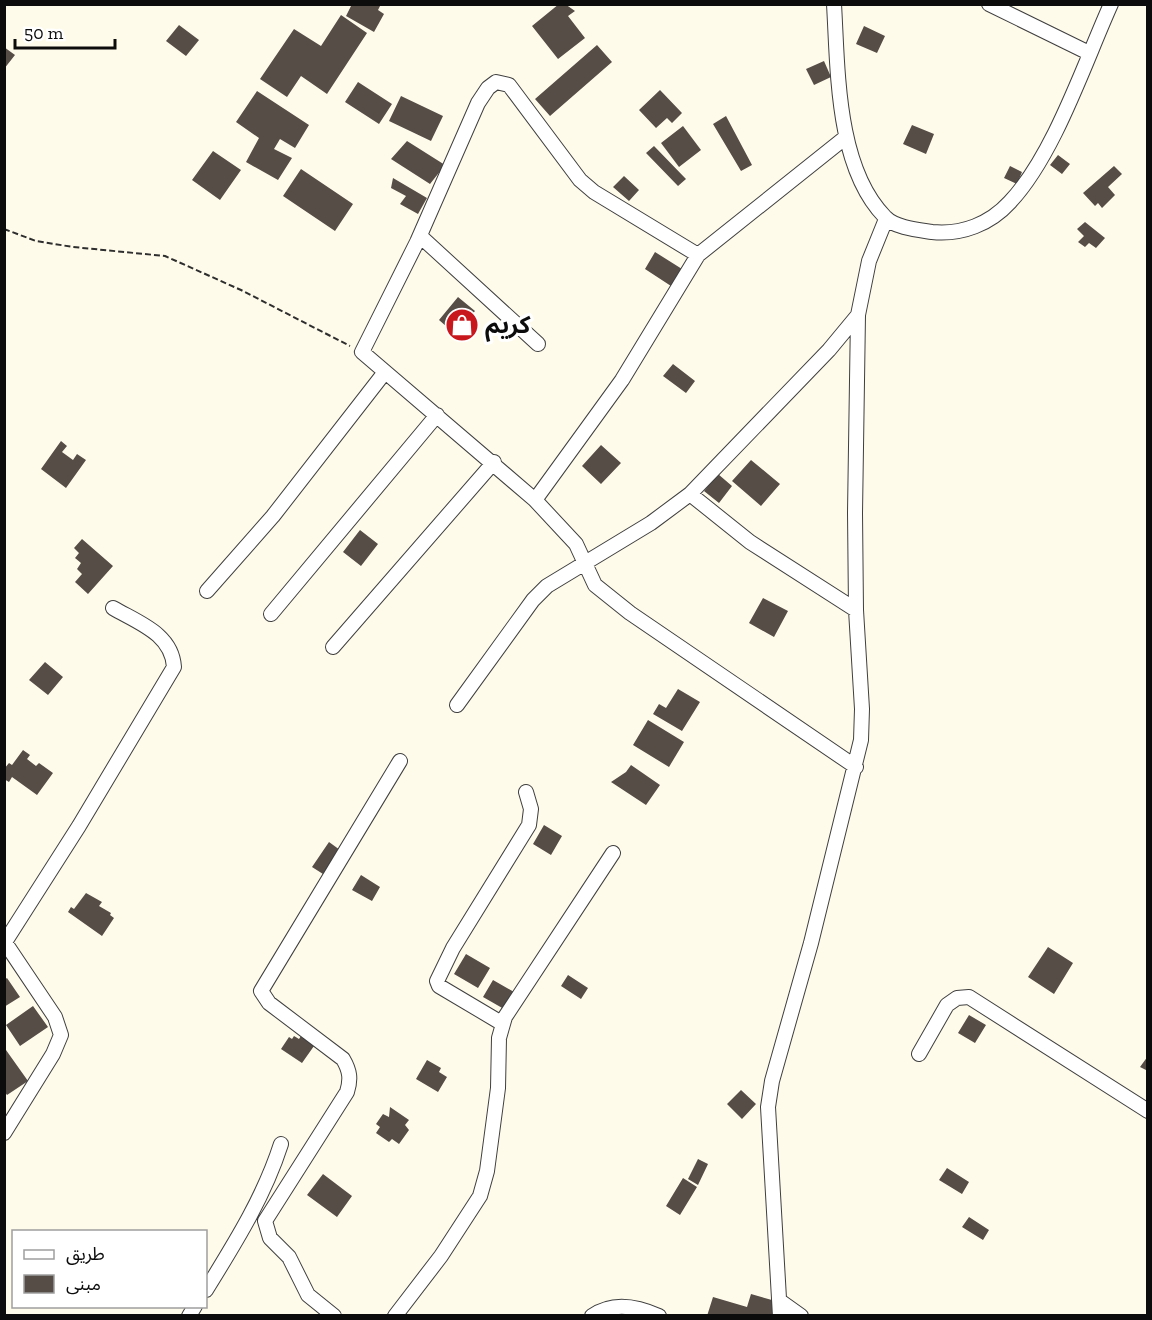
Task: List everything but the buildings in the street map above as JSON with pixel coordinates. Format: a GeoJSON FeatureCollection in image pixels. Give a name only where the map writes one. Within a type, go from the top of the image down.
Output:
{"type":"FeatureCollection","features":[{"type":"Feature","properties":{"kind":"street"},"geometry":{"type":"LineString","coordinates":[[834,4],[838,73],[846,137],[859,176],[886,219],[915,230],[940,233],[965,231],[988,221],[1009,204],[1039,164],[1111,4]]}},
{"type":"Feature","properties":{"kind":"street"},"geometry":{"type":"LineString","coordinates":[[989,4],[1089,53]]}},
{"type":"Feature","properties":{"kind":"street"},"geometry":{"type":"LineString","coordinates":[[698,255],[594,192],[580,180],[509,86],[496,82],[488,88],[478,103],[420,236],[362,352],[494,462],[535,500],[576,544],[595,585],[630,613],[856,767]]}},
{"type":"Feature","properties":{"kind":"street"},"geometry":{"type":"LineString","coordinates":[[535,500],[610,397],[698,255],[846,137]]}},
{"type":"Feature","properties":{"kind":"street"},"geometry":{"type":"LineString","coordinates":[[780,1316],[768,1107],[772,1080],[811,943],[856,767],[862,709],[856,610],[858,315],[869,261],[886,219]]}},
{"type":"Feature","properties":{"kind":"street"},"geometry":{"type":"LineString","coordinates":[[420,236],[538,344]]}},
{"type":"Feature","properties":{"kind":"street"},"geometry":{"type":"LineString","coordinates":[[457,705],[533,600],[547,586],[651,522],[690,494],[816,364],[858,315]]}},
{"type":"Feature","properties":{"kind":"street"},"geometry":{"type":"LineString","coordinates":[[207,591],[273,516],[385,372]]}},
{"type":"Feature","properties":{"kind":"street"},"geometry":{"type":"LineString","coordinates":[[271,614],[437,415]]}},
{"type":"Feature","properties":{"kind":"street"},"geometry":{"type":"LineString","coordinates":[[333,647],[494,462]]}},
{"type":"Feature","properties":{"kind":"street"},"geometry":{"type":"LineString","coordinates":[[690,494],[750,542],[856,610]]}},
{"type":"Feature","properties":{"kind":"street"},"geometry":{"type":"LineString","coordinates":[[4,1133],[53,1054],[61,1035],[55,1017],[5,942],[85,816],[174,667],[169,647],[161,635],[113,608]]}},
{"type":"Feature","properties":{"kind":"street"},"geometry":{"type":"LineString","coordinates":[[334,1316],[308,1295],[288,1257],[270,1238],[266,1221],[347,1092],[350,1081],[349,1070],[343,1059],[268,1003],[261,991],[400,761]]}},
{"type":"Feature","properties":{"kind":"street"},"geometry":{"type":"LineString","coordinates":[[503,1024],[439,986],[437,981],[453,948],[529,825],[531,809],[526,792]]}},
{"type":"Feature","properties":{"kind":"street"},"geometry":{"type":"LineString","coordinates":[[395,1316],[441,1256],[480,1196],[492,1137],[498,1088],[499,1038],[503,1024],[613,853]]}},
{"type":"Feature","properties":{"kind":"street"},"geometry":{"type":"LineString","coordinates":[[919,1054],[948,1005],[957,998],[969,998],[1148,1111]]}},
{"type":"Feature","properties":{"kind":"street"},"geometry":{"type":"LineString","coordinates":[[207,1288],[242,1232],[270,1175],[281,1144]]}},
{"type":"Feature","properties":{"kind":"street"},"geometry":{"type":"LineString","coordinates":[[780,1300],[801,1316]]}},
{"type":"Feature","properties":{"kind":"street"},"geometry":{"type":"LineString","coordinates":[[592,1316],[609,1307],[628,1306],[642,1308],[659,1316]]}},
{"type":"Feature","properties":{"kind":"path"},"geometry":{"type":"LineString","coordinates":[[4,229],[36,241],[165,256],[241,290],[362,352]]}},
{"type":"Feature","properties":{"kind":"place","name":"كريم"},"geometry":{"type":"Point","coordinates":[462,325]}}]}
